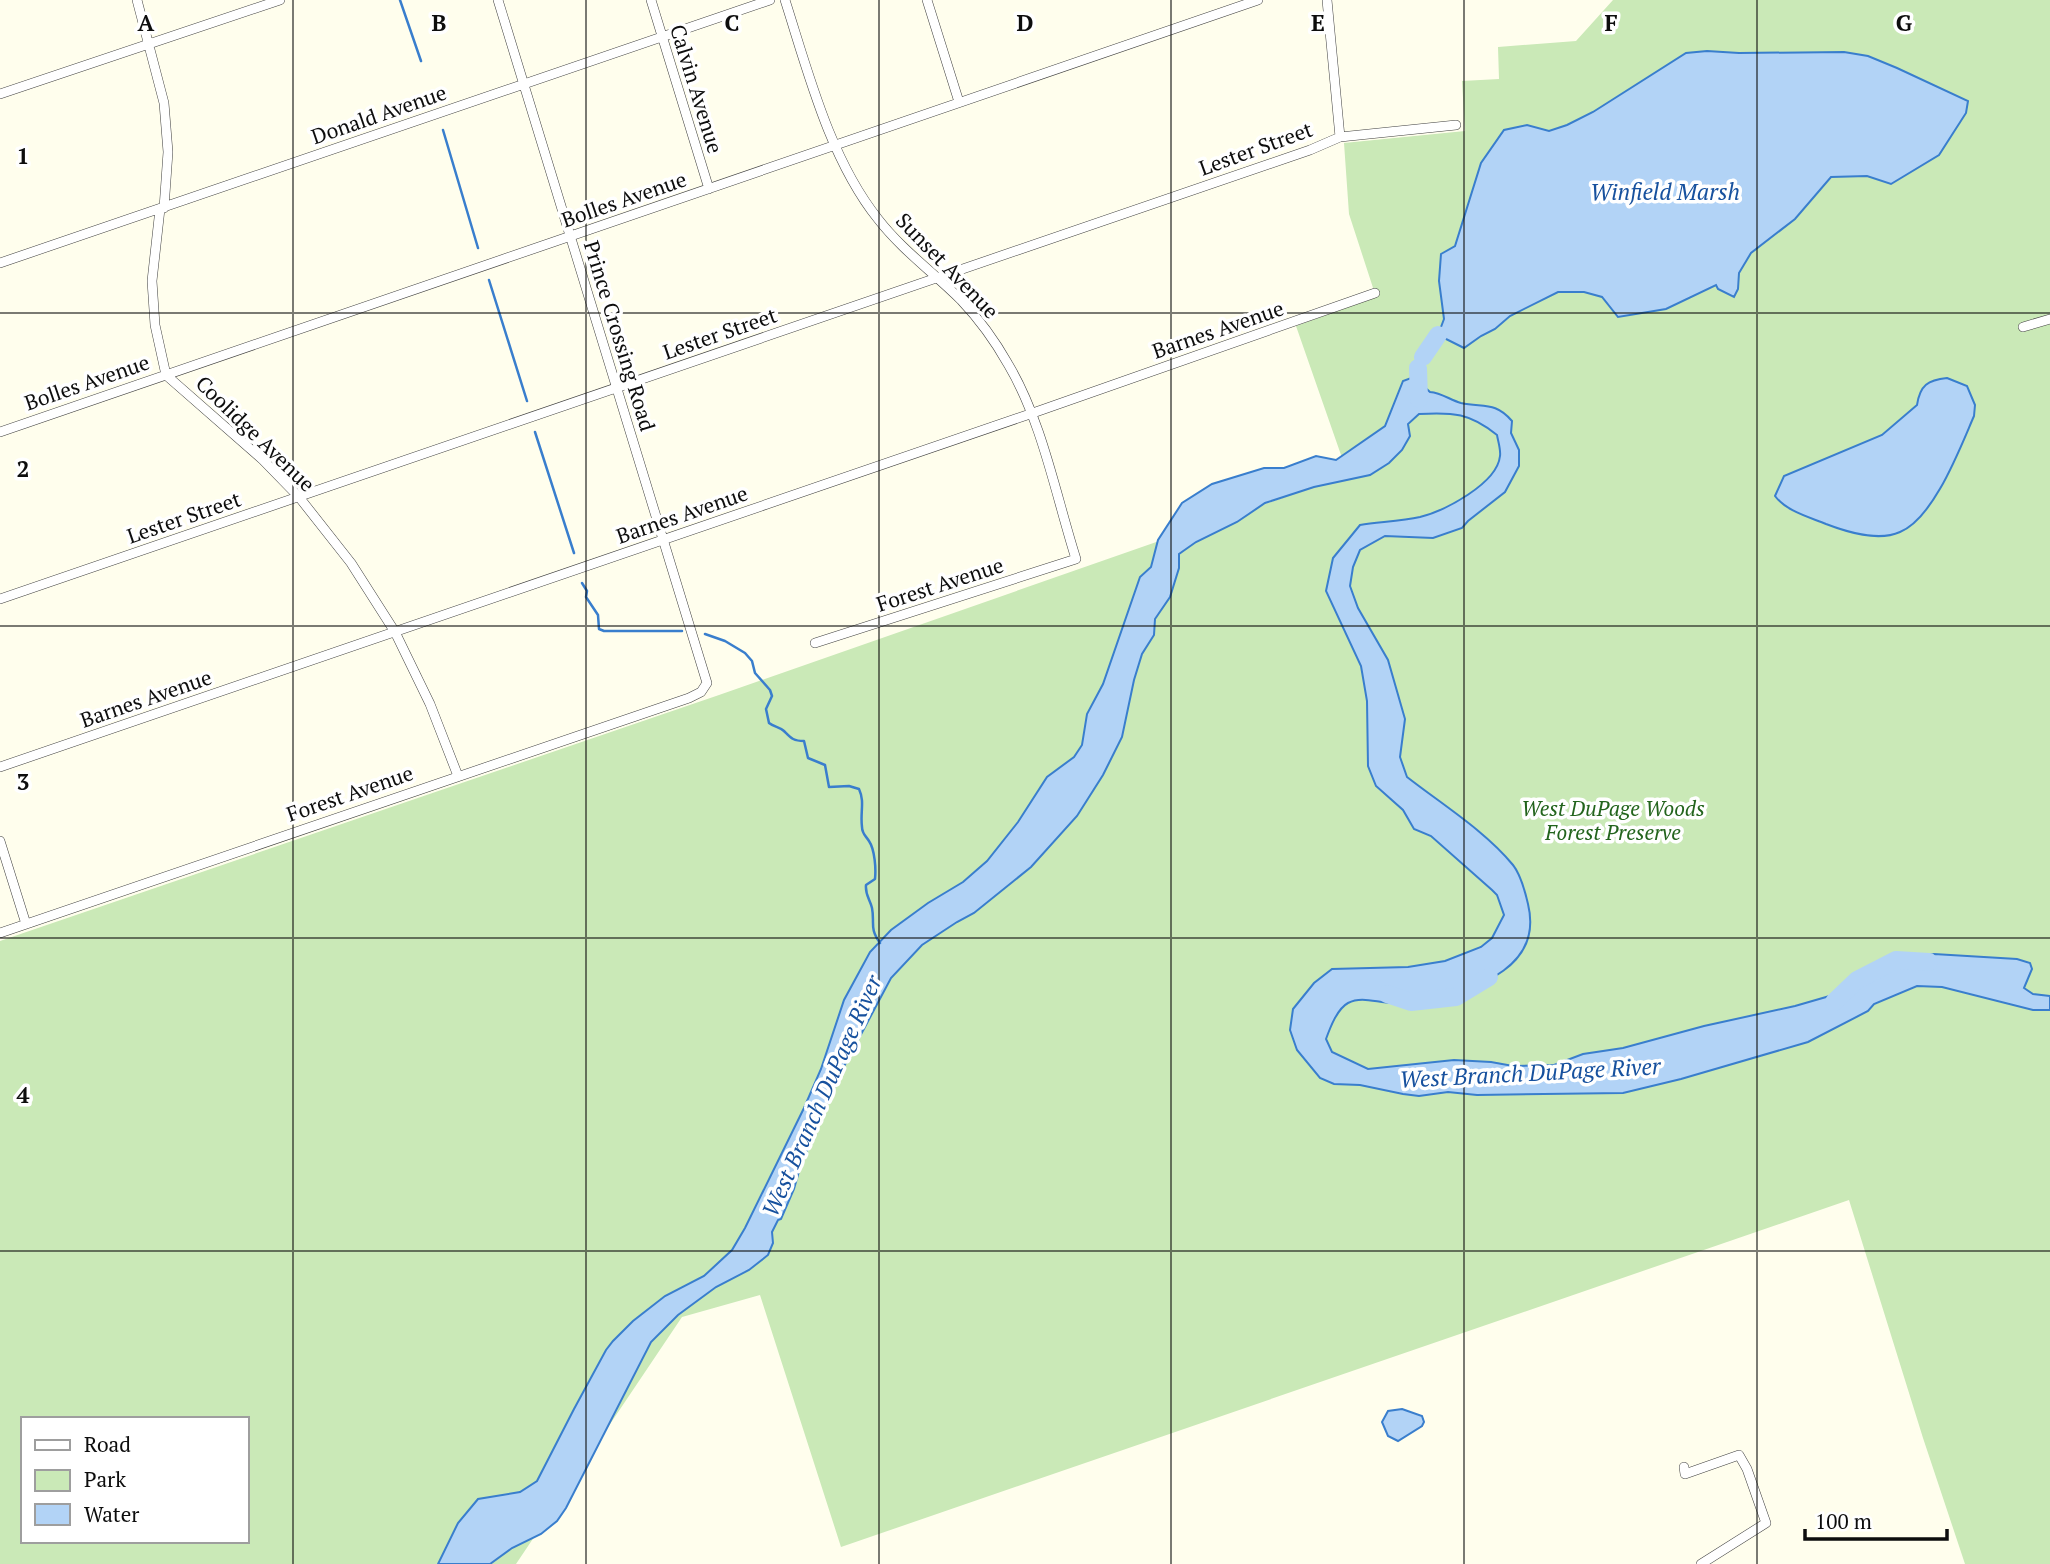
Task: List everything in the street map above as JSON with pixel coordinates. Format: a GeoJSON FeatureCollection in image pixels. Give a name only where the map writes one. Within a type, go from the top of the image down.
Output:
{"type":"FeatureCollection","features":[{"type":"Feature","properties":{"kind":"street","name":"Coolidge Avenue"},"geometry":{"type":"LineString","coordinates":[[137,0],[161,86],[166,122],[167,152],[152,281],[155,324],[166,375],[236,435],[299,497],[351,563],[395,632],[430,704],[458,776]]}},
{"type":"Feature","properties":{"kind":"street"},"geometry":{"type":"LineString","coordinates":[[0,94],[280,0]]}},
{"type":"Feature","properties":{"kind":"street","name":"Prince Crossing Road"},"geometry":{"type":"LineString","coordinates":[[498,0],[707,683]]}},
{"type":"Feature","properties":{"kind":"street","name":"Calvin Avenue"},"geometry":{"type":"LineString","coordinates":[[651,0],[709,189]]}},
{"type":"Feature","properties":{"kind":"street","name":"Donald Avenue"},"geometry":{"type":"LineString","coordinates":[[0,263],[770,0]]}},
{"type":"Feature","properties":{"kind":"street","name":"Sunset Avenue"},"geometry":{"type":"LineString","coordinates":[[785,0],[818,104],[858,189],[875,216],[904,249],[960,299],[995,342],[1021,388],[1076,559]]}},
{"type":"Feature","properties":{"kind":"street"},"geometry":{"type":"LineString","coordinates":[[927,0],[959,102]]}},
{"type":"Feature","properties":{"kind":"street","name":"Bolles Avenue"},"geometry":{"type":"LineString","coordinates":[[0,432],[1258,0]]}},
{"type":"Feature","properties":{"kind":"street"},"geometry":{"type":"LineString","coordinates":[[1327,0],[1340,137]]}},
{"type":"Feature","properties":{"kind":"street","name":"Lester Street"},"geometry":{"type":"LineString","coordinates":[[0,599],[1310,150],[1340,137],[1457,125]]}},
{"type":"Feature","properties":{"kind":"street","name":"Barnes Avenue"},"geometry":{"type":"LineString","coordinates":[[0,767],[1375,293]]}},
{"type":"Feature","properties":{"kind":"street"},"geometry":{"type":"LineString","coordinates":[[2023,327],[2050,319]]}},
{"type":"Feature","properties":{"kind":"street","name":"Forest Avenue"},"geometry":{"type":"LineString","coordinates":[[815,643],[1076,559]]}},
{"type":"Feature","properties":{"kind":"street","name":"Forest Avenue"},"geometry":{"type":"LineString","coordinates":[[0,933],[689,698],[701,692],[707,683]]}},
{"type":"Feature","properties":{"kind":"street"},"geometry":{"type":"LineString","coordinates":[[0,841],[26,924]]}},
{"type":"Feature","properties":{"kind":"street"},"geometry":{"type":"LineString","coordinates":[[1684,1467],[1685,1474],[1739,1455],[1747,1469],[1766,1523],[1701,1564]]}},
{"type":"Feature","properties":{"kind":"green space","name":"West DuPage Woods Forest Preserve"},"geometry":{"type":"Polygon","coordinates":[[[1613,0],[2050,0],[2050,1564],[1965,1564],[1849,1200],[841,1547],[760,1295],[682,1317],[516,1564],[0,1564],[0,941],[719,695],[1348,475],[1296,326],[1376,297],[1349,214],[1344,143],[1465,131],[1462,81],[1499,79],[1498,47],[1576,41],[1613,0]]]}},
{"type":"Feature","properties":{"kind":"water","name":"Winfield Marsh"},"geometry":{"type":"Polygon","coordinates":[[[1844,52],[1868,56],[1968,101],[1966,113],[1939,155],[1891,184],[1867,176],[1831,177],[1795,219],[1751,253],[1739,273],[1738,289],[1734,297],[1718,289],[1716,285],[1666,309],[1618,317],[1602,297],[1584,292],[1558,292],[1510,316],[1495,329],[1464,348],[1438,335],[1444,319],[1439,281],[1441,254],[1455,246],[1481,163],[1504,130],[1527,125],[1549,131],[1567,125],[1593,112],[1686,53],[1844,52]]]}},
{"type":"Feature","properties":{"kind":"water"},"geometry":{"type":"Polygon","coordinates":[[[1411,378],[1430,392],[1461,403],[1500,410],[1512,421],[1511,433],[1519,450],[1519,466],[1505,492],[1462,528],[1433,538],[1385,536],[1360,550],[1353,567],[1350,586],[1358,608],[1388,660],[1405,719],[1400,757],[1407,777],[1477,830],[1513,865],[1524,889],[1530,925],[1526,943],[1517,958],[1504,970],[1469,988],[1404,1003],[1359,1000],[1348,1003],[1337,1014],[1326,1039],[1332,1052],[1368,1069],[1454,1060],[1513,1066],[1554,1065],[1583,1054],[1623,1048],[1833,995],[1910,959],[1934,954],[2017,959],[2030,963],[2032,969],[2024,988],[2033,994],[2050,996],[2050,1010],[2033,1010],[1942,987],[1917,986],[1874,1004],[1868,1011],[1808,1042],[1623,1093],[1477,1095],[1448,1092],[1419,1096],[1360,1085],[1334,1084],[1320,1078],[1297,1050],[1290,1030],[1293,1009],[1314,983],[1332,969],[1408,967],[1445,961],[1481,947],[1492,938],[1504,915],[1497,895],[1431,836],[1414,829],[1403,810],[1376,786],[1368,766],[1367,701],[1361,666],[1326,591],[1333,558],[1360,525],[1405,520],[1442,509],[1480,486],[1497,466],[1500,454],[1497,435],[1478,422],[1442,413],[1419,414],[1408,424],[1410,436],[1402,450],[1389,463],[1370,475],[1314,487],[1265,503],[1179,554],[1179,568],[1170,597],[1155,619],[1154,635],[1142,654],[1122,737],[1103,775],[1077,816],[1031,867],[974,913],[922,945],[891,978],[841,1072],[801,1164],[794,1189],[772,1232],[773,1243],[768,1255],[749,1270],[716,1287],[678,1315],[651,1342],[557,1521],[541,1534],[512,1548],[490,1564],[438,1564],[458,1523],[478,1499],[520,1492],[537,1481],[613,1341],[665,1296],[704,1276],[732,1250],[804,1108],[821,1069],[844,1000],[870,952],[891,930],[963,882],[987,861],[1018,822],[1047,777],[1074,757],[1082,745],[1087,714],[1103,684],[1140,577],[1151,567],[1158,540],[1182,503],[1212,484],[1264,468],[1284,468],[1316,456],[1336,460],[1385,426],[1403,381],[1411,378]]]}},
{"type":"Feature","properties":{"kind":"water"},"geometry":{"type":"Polygon","coordinates":[[[1947,378],[1967,386],[1975,405],[1974,416],[1935,498],[1912,524],[1891,535],[1853,533],[1798,513],[1775,496],[1784,476],[1882,435],[1917,405],[1920,393],[1926,385],[1947,378]]]}},
{"type":"Feature","properties":{"kind":"water"},"geometry":{"type":"Polygon","coordinates":[[[1402,1409],[1422,1416],[1424,1422],[1398,1441],[1388,1436],[1382,1422],[1388,1411],[1402,1409]]]}},
{"type":"Feature","properties":{"kind":"waterway"},"geometry":{"type":"LineString","coordinates":[[400,0],[421,61]]}},
{"type":"Feature","properties":{"kind":"waterway"},"geometry":{"type":"LineString","coordinates":[[443,130],[478,248]]}},
{"type":"Feature","properties":{"kind":"waterway"},"geometry":{"type":"LineString","coordinates":[[489,280],[527,401]]}},
{"type":"Feature","properties":{"kind":"waterway"},"geometry":{"type":"LineString","coordinates":[[1423,357],[1438,335]]}},
{"type":"Feature","properties":{"kind":"waterway"},"geometry":{"type":"LineString","coordinates":[[1418,368],[1419,399]]}},
{"type":"Feature","properties":{"kind":"waterway"},"geometry":{"type":"LineString","coordinates":[[535,432],[574,553]]}},
{"type":"Feature","properties":{"kind":"waterway"},"geometry":{"type":"LineString","coordinates":[[582,583],[587,591],[586,597],[598,615],[599,629],[682,631]]}},
{"type":"Feature","properties":{"kind":"waterway"},"geometry":{"type":"LineString","coordinates":[[705,634],[725,641],[745,653],[752,661],[755,673],[772,696],[766,709],[769,723],[792,739],[804,741],[808,758],[825,765],[829,787],[849,786],[859,789],[862,798],[862,829],[871,845],[875,865],[875,879],[866,885],[866,892],[872,908],[873,929],[880,943]]}},
{"type":"Feature","properties":{"kind":"waterway","name":"West Branch DuPage River"},"geometry":{"type":"LineString","coordinates":[[1834,1002],[1857,980],[1896,960],[1929,962]]}},
{"type":"Feature","properties":{"kind":"waterway","name":"West Branch DuPage River"},"geometry":{"type":"LineString","coordinates":[[1387,994],[1411,1002],[1456,997],[1489,977]]}}]}
